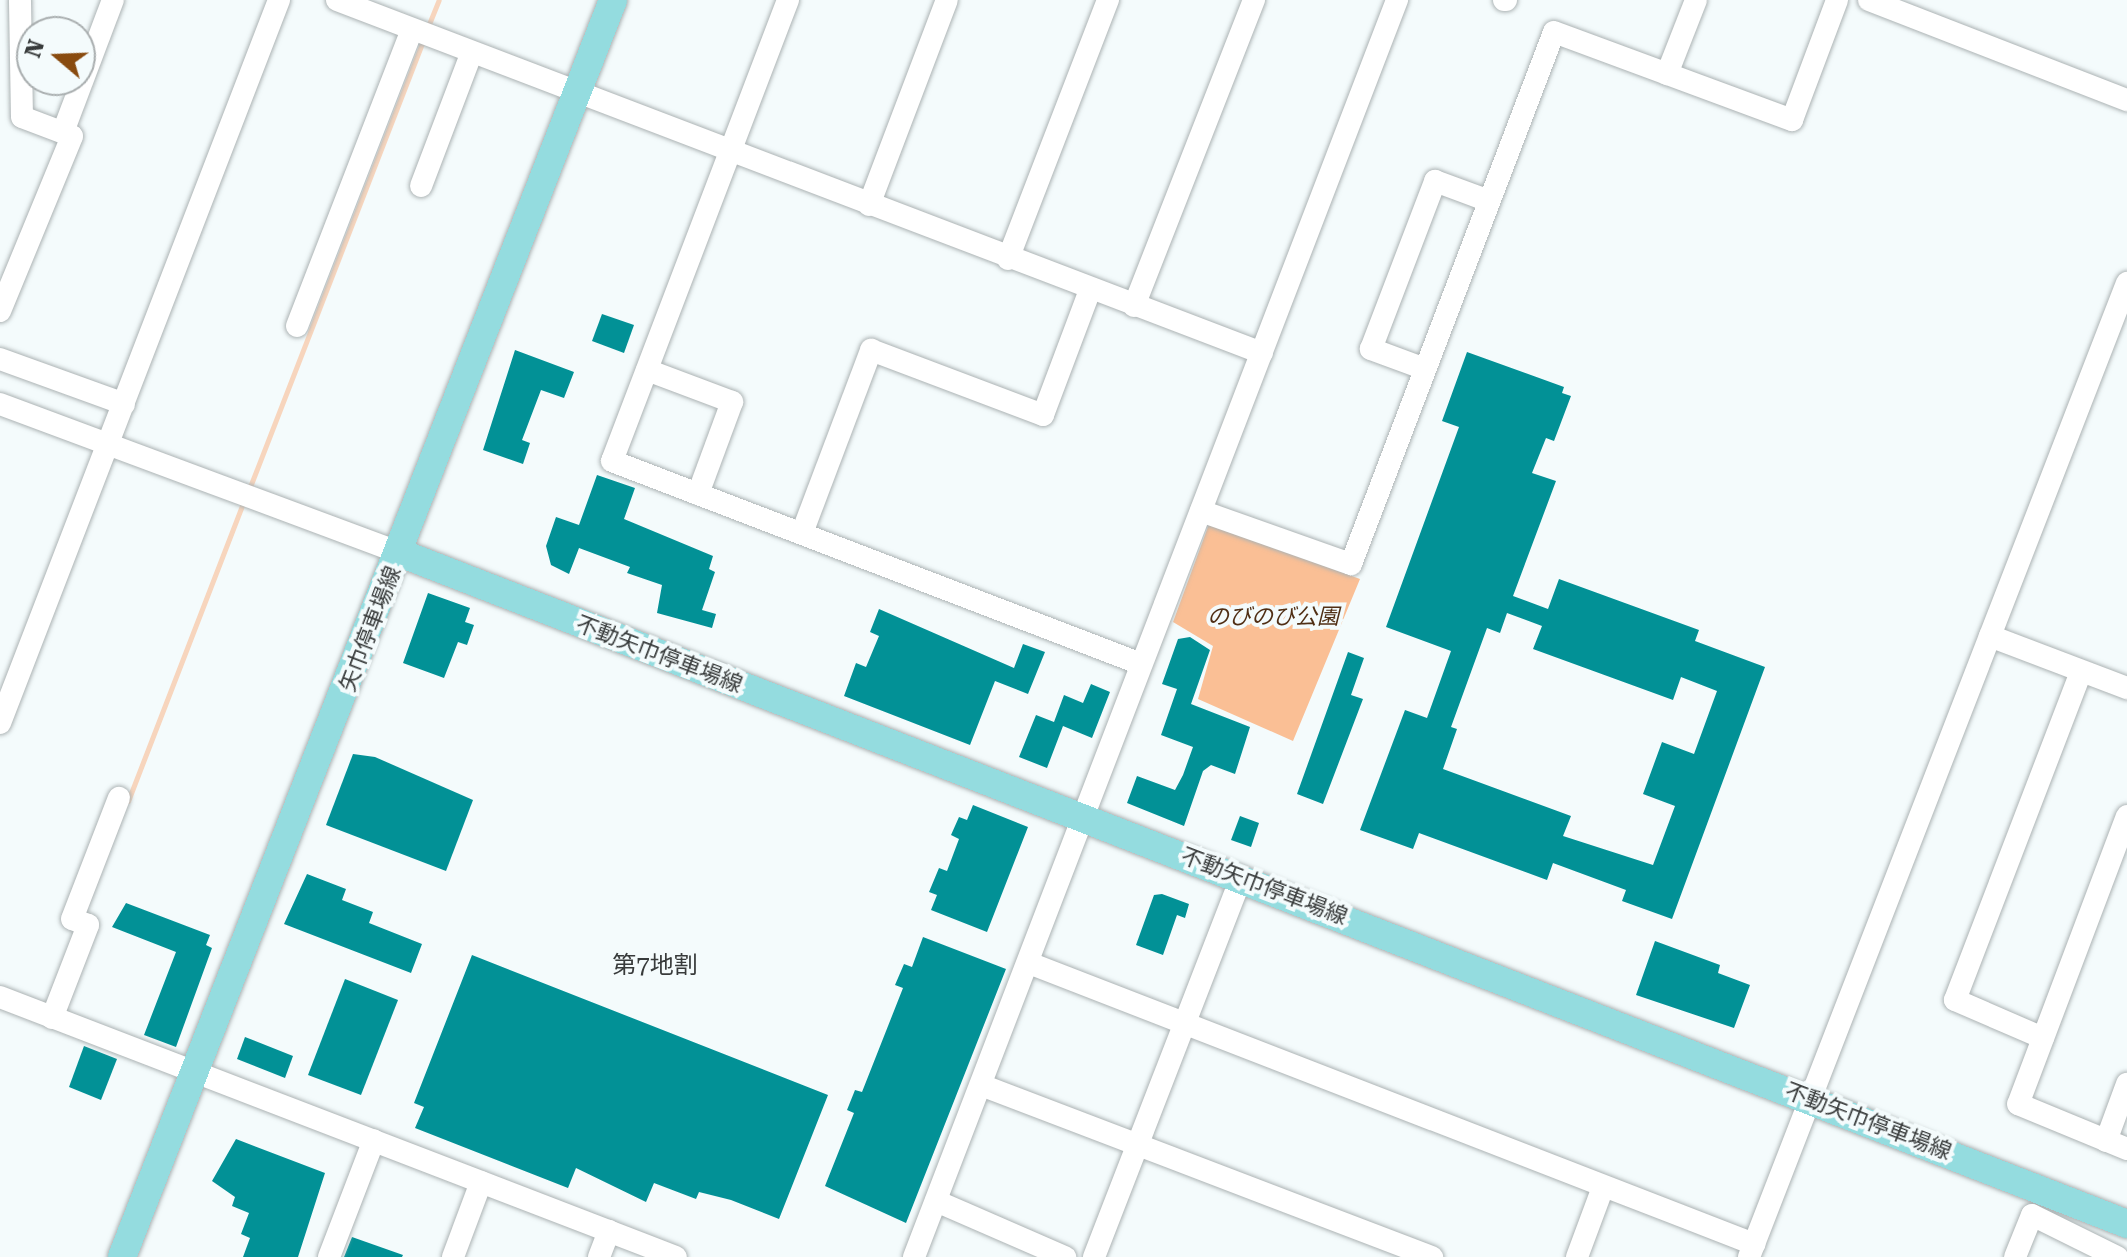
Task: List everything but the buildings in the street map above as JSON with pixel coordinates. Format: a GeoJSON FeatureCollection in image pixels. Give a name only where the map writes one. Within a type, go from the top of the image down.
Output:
{"type":"FeatureCollection","features":[{"type":"Feature","properties":{"kind":"main road","name":"矢巾停車場線"},"geometry":{"type":"LineString","coordinates":[[122,1257],[400,553],[613,0]]}},
{"type":"Feature","properties":{"kind":"main road","name":"不動矢巾停車場線"},"geometry":{"type":"LineString","coordinates":[[400,553],[1086,816],[2127,1224]]}},
{"type":"Feature","properties":{"kind":"street"},"geometry":{"type":"LineString","coordinates":[[0,311],[72,136],[22,117],[20,0]]}},
{"type":"Feature","properties":{"kind":"street"},"geometry":{"type":"LineString","coordinates":[[63,132],[113,0]]}},
{"type":"Feature","properties":{"kind":"street"},"geometry":{"type":"LineString","coordinates":[[0,723],[279,0]]}},
{"type":"Feature","properties":{"kind":"street"},"geometry":{"type":"LineString","coordinates":[[337,0],[1008,259],[1262,353]]}},
{"type":"Feature","properties":{"kind":"street"},"geometry":{"type":"LineString","coordinates":[[788,0],[612,461],[1141,664]]}},
{"type":"Feature","properties":{"kind":"street"},"geometry":{"type":"LineString","coordinates":[[869,205],[947,0]]}},
{"type":"Feature","properties":{"kind":"street"},"geometry":{"type":"LineString","coordinates":[[1008,259],[1108,0]]}},
{"type":"Feature","properties":{"kind":"street"},"geometry":{"type":"LineString","coordinates":[[1134,306],[1254,0]]}},
{"type":"Feature","properties":{"kind":"street"},"geometry":{"type":"LineString","coordinates":[[914,1257],[1397,0]]}},
{"type":"Feature","properties":{"kind":"street"},"geometry":{"type":"LineString","coordinates":[[1667,74],[1696,0]]}},
{"type":"Feature","properties":{"kind":"street"},"geometry":{"type":"LineString","coordinates":[[1201,511],[1351,564],[1554,32],[1792,120],[1837,0]]}},
{"type":"Feature","properties":{"kind":"street"},"geometry":{"type":"LineString","coordinates":[[1869,0],[2127,100]]}},
{"type":"Feature","properties":{"kind":"street"},"geometry":{"type":"LineString","coordinates":[[297,326],[421,32]]}},
{"type":"Feature","properties":{"kind":"street"},"geometry":{"type":"LineString","coordinates":[[421,186],[472,52]]}},
{"type":"Feature","properties":{"kind":"street"},"geometry":{"type":"LineString","coordinates":[[1425,369],[1371,349],[1381,321],[1435,181],[1489,201]]}},
{"type":"Feature","properties":{"kind":"street"},"geometry":{"type":"LineString","coordinates":[[1029,963],[1603,1187],[1751,1250],[2127,283]]}},
{"type":"Feature","properties":{"kind":"street"},"geometry":{"type":"LineString","coordinates":[[802,533],[871,350],[1043,415],[1090,290]]}},
{"type":"Feature","properties":{"kind":"street"},"geometry":{"type":"LineString","coordinates":[[0,359],[124,404]]}},
{"type":"Feature","properties":{"kind":"street"},"geometry":{"type":"LineString","coordinates":[[647,370],[732,402],[698,494]]}},
{"type":"Feature","properties":{"kind":"street"},"geometry":{"type":"LineString","coordinates":[[0,404],[400,553]]}},
{"type":"Feature","properties":{"kind":"street"},"geometry":{"type":"LineString","coordinates":[[1990,636],[2127,688]]}},
{"type":"Feature","properties":{"kind":"street"},"geometry":{"type":"LineString","coordinates":[[2043,1038],[1955,1000],[2081,671]]}},
{"type":"Feature","properties":{"kind":"street"},"geometry":{"type":"LineString","coordinates":[[52,1018],[119,798]]}},
{"type":"Feature","properties":{"kind":"street"},"geometry":{"type":"LineString","coordinates":[[2127,816],[2019,1108],[2127,1149]]}},
{"type":"Feature","properties":{"kind":"street"},"geometry":{"type":"LineString","coordinates":[[1094,1257],[1241,878]]}},
{"type":"Feature","properties":{"kind":"street"},"geometry":{"type":"LineString","coordinates":[[1,999],[676,1257]]}},
{"type":"Feature","properties":{"kind":"street"},"geometry":{"type":"LineString","coordinates":[[2106,1141],[2127,1084]]}},
{"type":"Feature","properties":{"kind":"street"},"geometry":{"type":"LineString","coordinates":[[981,1085],[1432,1257]]}},
{"type":"Feature","properties":{"kind":"street"},"geometry":{"type":"LineString","coordinates":[[329,1257],[374,1140]]}},
{"type":"Feature","properties":{"kind":"street"},"geometry":{"type":"LineString","coordinates":[[453,1257],[481,1182]]}},
{"type":"Feature","properties":{"kind":"street"},"geometry":{"type":"LineString","coordinates":[[1577,1257],[1603,1187]]}},
{"type":"Feature","properties":{"kind":"street"},"geometry":{"type":"LineString","coordinates":[[936,1201],[1065,1257]]}},
{"type":"Feature","properties":{"kind":"street"},"geometry":{"type":"LineString","coordinates":[[2015,1257],[2032,1215],[2117,1257]]}},
{"type":"Feature","properties":{"kind":"street"},"geometry":{"type":"LineString","coordinates":[[599,1257],[609,1231]]}},
{"type":"Feature","properties":{"kind":"green space","name":"のびのび公園"},"geometry":{"type":"Polygon","coordinates":[[[1209,524],[1360,579],[1293,741],[1198,699],[1213,646],[1173,622],[1209,524]]]}},
{"type":"Feature","properties":{"kind":"waterway"},"geometry":{"type":"LineString","coordinates":[[427,29],[439,0]]}},
{"type":"Feature","properties":{"kind":"waterway"},"geometry":{"type":"LineString","coordinates":[[248,492],[424,39]]}},
{"type":"Feature","properties":{"kind":"waterway"},"geometry":{"type":"LineString","coordinates":[[128,801],[244,501]]}},
{"type":"Feature","properties":{"kind":"district","name":"第7地割"},"geometry":{"type":"Point","coordinates":[655,966]}}]}
